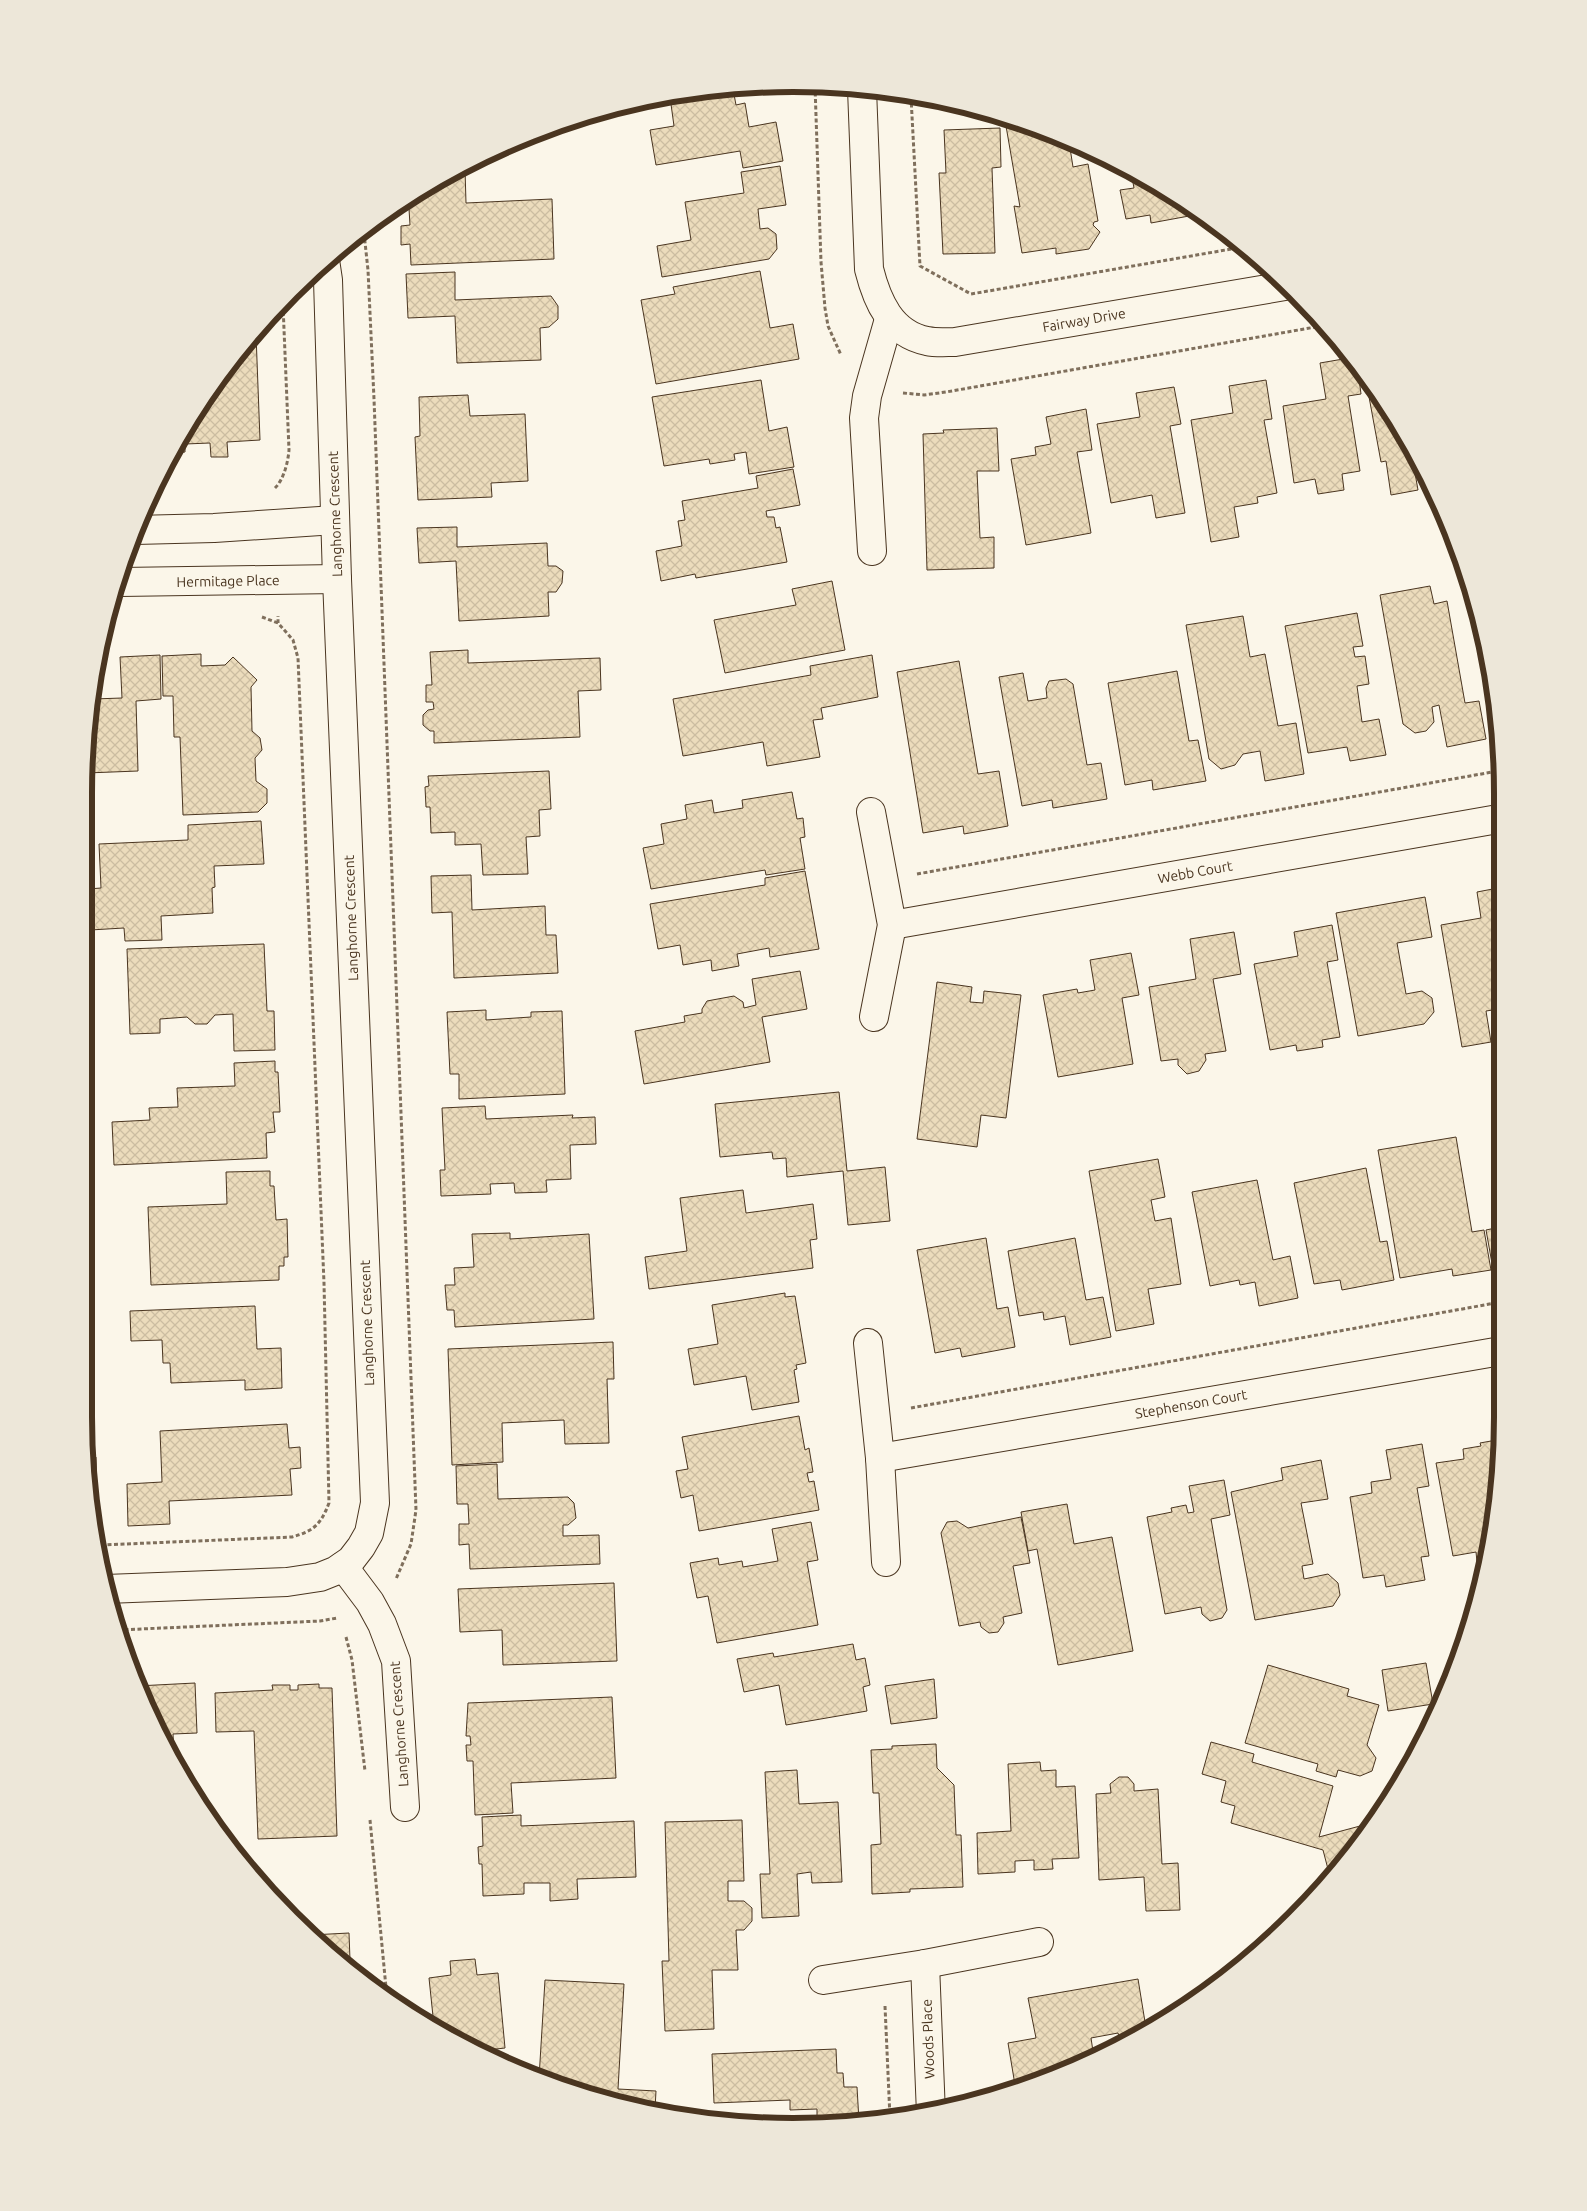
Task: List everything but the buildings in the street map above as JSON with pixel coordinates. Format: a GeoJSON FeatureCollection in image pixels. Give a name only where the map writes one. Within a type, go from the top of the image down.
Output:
{"type":"FeatureCollection","features":[{"type":"Feature","properties":{"kind":"street","name":"Fairway Drive"},"geometry":{"type":"LineString","coordinates":[[862,96],[869,269],[875,294],[889,319],[908,334],[927,341],[955,342],[1278,287]]}},
{"type":"Feature","properties":{"kind":"street","name":"Langhorne Crescent"},"geometry":{"type":"LineString","coordinates":[[114,1589],[303,1581],[320,1577],[351,1560],[369,1534],[375,1503],[337,579],[327,270]]}},
{"type":"Feature","properties":{"kind":"street"},"geometry":{"type":"LineString","coordinates":[[872,551],[864,418],[867,396],[889,319]]}},
{"type":"Feature","properties":{"kind":"street"},"geometry":{"type":"LineString","coordinates":[[144,530],[214,528],[335,520]]}},
{"type":"Feature","properties":{"kind":"street","name":"Hermitage Place"},"geometry":{"type":"LineString","coordinates":[[126,582],[337,579]]}},
{"type":"Feature","properties":{"kind":"street"},"geometry":{"type":"LineString","coordinates":[[871,812],[892,926],[874,1017]]}},
{"type":"Feature","properties":{"kind":"street","name":"Webb Court"},"geometry":{"type":"LineString","coordinates":[[892,926],[1494,820]]}},
{"type":"Feature","properties":{"kind":"street"},"geometry":{"type":"LineString","coordinates":[[868,1343],[880,1458],[886,1562]]}},
{"type":"Feature","properties":{"kind":"street","name":"Stephenson Court"},"geometry":{"type":"LineString","coordinates":[[880,1458],[1494,1352]]}},
{"type":"Feature","properties":{"kind":"street","name":"Langhorne Crescent"},"geometry":{"type":"LineString","coordinates":[[342,1566],[370,1602],[390,1641],[396,1661],[405,1807]]}},
{"type":"Feature","properties":{"kind":"street"},"geometry":{"type":"LineString","coordinates":[[823,1980],[925,1964],[1039,1942]]}},
{"type":"Feature","properties":{"kind":"street","name":"Woods Place"},"geometry":{"type":"LineString","coordinates":[[925,1964],[931,2105]]}},
{"type":"Feature","properties":{"kind":"path"},"geometry":{"type":"LineString","coordinates":[[815,93],[821,262],[825,308],[828,326],[841,355],[845,359]]}},
{"type":"Feature","properties":{"kind":"path"},"geometry":{"type":"LineString","coordinates":[[911,103],[920,266],[970,294],[1234,249]]}},
{"type":"Feature","properties":{"kind":"path"},"geometry":{"type":"LineString","coordinates":[[365,239],[375,408],[416,1510],[411,1544],[392,1586]]}},
{"type":"Feature","properties":{"kind":"path"},"geometry":{"type":"LineString","coordinates":[[273,489],[278,484],[285,468],[289,450],[284,312]]}},
{"type":"Feature","properties":{"kind":"path"},"geometry":{"type":"LineString","coordinates":[[899,392],[924,395],[946,392],[1317,327]]}},
{"type":"Feature","properties":{"kind":"path"},"geometry":{"type":"LineString","coordinates":[[104,1545],[292,1537],[302,1534],[320,1522],[329,1503],[324,1284],[298,658],[293,640],[278,623],[278,614]]}},
{"type":"Feature","properties":{"kind":"path"},"geometry":{"type":"LineString","coordinates":[[884,880],[1494,772]]}},
{"type":"Feature","properties":{"kind":"path"},"geometry":{"type":"LineString","coordinates":[[876,1413],[1494,1303]]}},
{"type":"Feature","properties":{"kind":"path"},"geometry":{"type":"LineString","coordinates":[[126,1630],[320,1621],[341,1617]]}},
{"type":"Feature","properties":{"kind":"path"},"geometry":{"type":"LineString","coordinates":[[884,1970],[890,2112]]}}]}
